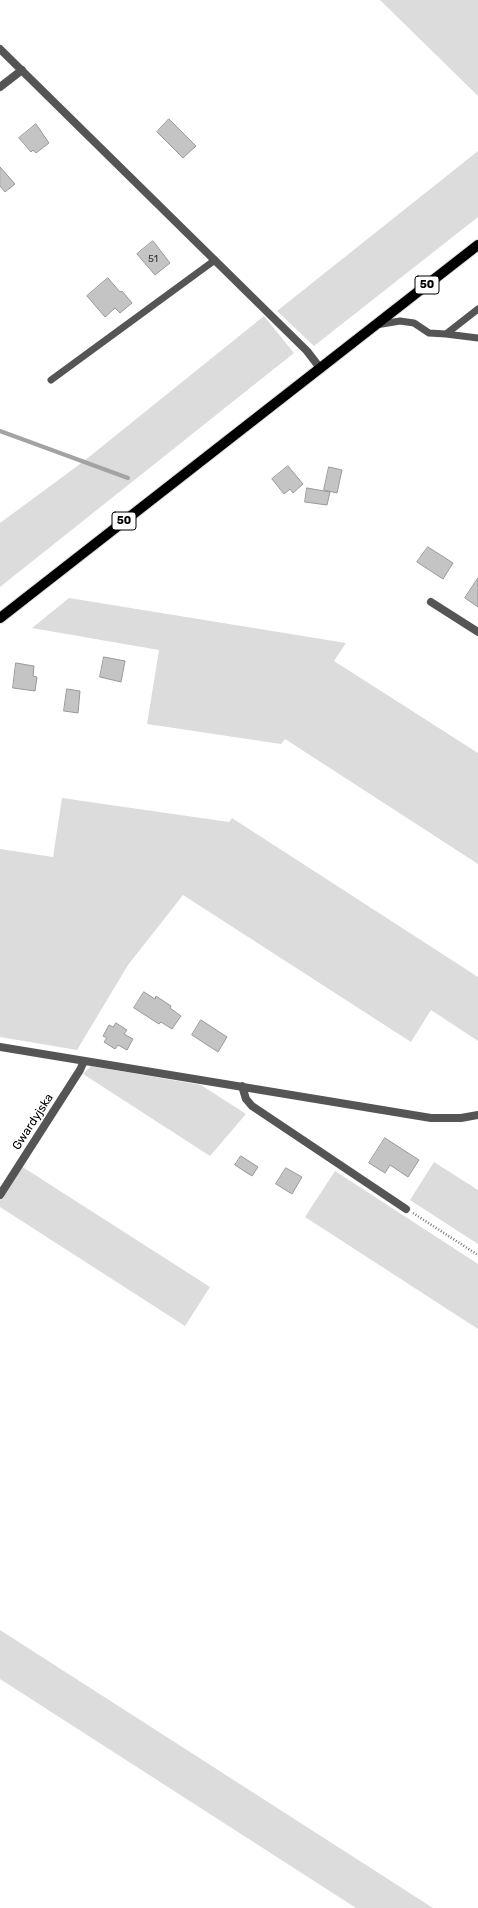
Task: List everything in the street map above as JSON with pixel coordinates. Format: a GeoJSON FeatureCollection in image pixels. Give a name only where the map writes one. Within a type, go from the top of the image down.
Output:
{"type":"FeatureCollection","features":[{"type":"Feature","properties":{"kind":"main road","name":"50"},"geometry":{"type":"LineString","coordinates":[[0,618],[478,245]]}},
{"type":"Feature","properties":{"kind":"street"},"geometry":{"type":"LineString","coordinates":[[0,49],[308,351],[320,368]]}},
{"type":"Feature","properties":{"kind":"street"},"geometry":{"type":"LineString","coordinates":[[0,87],[22,70]]}},
{"type":"Feature","properties":{"kind":"street"},"geometry":{"type":"LineString","coordinates":[[431,602],[478,632]]}},
{"type":"Feature","properties":{"kind":"street"},"geometry":{"type":"LineString","coordinates":[[0,1047],[431,1118],[461,1118],[478,1116]]}},
{"type":"Feature","properties":{"kind":"street","name":"Gwardyjska"},"geometry":{"type":"LineString","coordinates":[[0,1195],[80,1070],[84,1061]]}},
{"type":"Feature","properties":{"kind":"street"},"geometry":{"type":"LineString","coordinates":[[242,1086],[246,1099],[252,1106],[406,1208]]}},
{"type":"Feature","properties":{"kind":"lane"},"geometry":{"type":"LineString","coordinates":[[51,380],[215,260]]}},
{"type":"Feature","properties":{"kind":"lane"},"geometry":{"type":"LineString","coordinates":[[446,334],[478,309]]}},
{"type":"Feature","properties":{"kind":"lane"},"geometry":{"type":"LineString","coordinates":[[376,325],[400,322],[414,323],[429,333],[478,338]]}},
{"type":"Feature","properties":{"kind":"path"},"geometry":{"type":"LineString","coordinates":[[406,1208],[478,1255]]}},
{"type":"Feature","properties":{"kind":"shaded area"},"geometry":{"type":"Polygon","coordinates":[[[380,0],[478,0],[478,96],[380,0]]]}},
{"type":"Feature","properties":{"kind":"shaded area"},"geometry":{"type":"Polygon","coordinates":[[[478,151],[478,217],[314,346],[277,311],[478,151]]]}},
{"type":"Feature","properties":{"kind":"shaded area"},"geometry":{"type":"Polygon","coordinates":[[[264,316],[294,353],[0,587],[0,523],[84,461],[264,316]]]}},
{"type":"Feature","properties":{"kind":"shaded area"},"geometry":{"type":"Polygon","coordinates":[[[69,598],[346,643],[334,661],[478,753],[478,864],[285,739],[281,744],[147,724],[159,650],[32,628],[69,598]]]}},
{"type":"Feature","properties":{"kind":"shaded area"},"geometry":{"type":"Polygon","coordinates":[[[62,798],[229,822],[232,818],[478,977],[478,1041],[431,1010],[411,1042],[183,895],[128,965],[77,1050],[0,1037],[0,849],[53,857],[62,798]]]}},
{"type":"Feature","properties":{"kind":"shaded area"},"geometry":{"type":"Polygon","coordinates":[[[91,1066],[201,1085],[246,1114],[210,1156],[83,1074],[91,1066]]]}},
{"type":"Feature","properties":{"kind":"shaded area"},"geometry":{"type":"Polygon","coordinates":[[[434,1162],[478,1190],[478,1244],[410,1200],[434,1162]]]}},
{"type":"Feature","properties":{"kind":"shaded area"},"geometry":{"type":"Polygon","coordinates":[[[21,1166],[210,1287],[185,1326],[0,1207],[0,1201],[21,1166]]]}},
{"type":"Feature","properties":{"kind":"shaded area"},"geometry":{"type":"Polygon","coordinates":[[[335,1171],[478,1264],[478,1329],[305,1217],[335,1171]]]}},
{"type":"Feature","properties":{"kind":"shaded area"},"geometry":{"type":"Polygon","coordinates":[[[0,1630],[433,1908],[356,1908],[0,1679],[0,1630]]]}},
{"type":"Feature","properties":{"kind":"building"},"geometry":{"type":"Polygon","coordinates":[[[169,119],[196,146],[183,158],[157,132],[169,119]]]}},
{"type":"Feature","properties":{"kind":"building"},"geometry":{"type":"Polygon","coordinates":[[[36,124],[49,143],[36,153],[33,150],[31,152],[19,138],[36,124]]]}},
{"type":"Feature","properties":{"kind":"building"},"geometry":{"type":"Polygon","coordinates":[[[0,167],[15,184],[5,192],[0,186],[0,167]]]}},
{"type":"Feature","properties":{"kind":"building"},"geometry":{"type":"Polygon","coordinates":[[[153,241],[170,263],[155,275],[137,254],[153,241]]]}},
{"type":"Feature","properties":{"kind":"building"},"geometry":{"type":"Polygon","coordinates":[[[108,278],[132,303],[120,313],[115,308],[105,317],[87,296],[108,278]]]}},
{"type":"Feature","properties":{"kind":"building"},"geometry":{"type":"Polygon","coordinates":[[[288,466],[303,484],[293,493],[290,489],[284,494],[272,479],[288,466]]]}},
{"type":"Feature","properties":{"kind":"building"},"geometry":{"type":"Polygon","coordinates":[[[329,467],[342,470],[337,493],[324,490],[329,467]]]}},
{"type":"Feature","properties":{"kind":"building"},"geometry":{"type":"Polygon","coordinates":[[[307,488],[330,492],[327,505],[305,502],[307,488]]]}},
{"type":"Feature","properties":{"kind":"building"},"geometry":{"type":"Polygon","coordinates":[[[428,547],[453,563],[443,579],[417,562],[428,547]]]}},
{"type":"Feature","properties":{"kind":"building"},"geometry":{"type":"Polygon","coordinates":[[[478,578],[478,607],[465,598],[478,578]]]}},
{"type":"Feature","properties":{"kind":"building"},"geometry":{"type":"Polygon","coordinates":[[[104,657],[125,661],[121,682],[100,677],[104,657]]]}},
{"type":"Feature","properties":{"kind":"building"},"geometry":{"type":"Polygon","coordinates":[[[16,663],[34,666],[33,676],[37,677],[35,691],[13,688],[16,663]]]}},
{"type":"Feature","properties":{"kind":"building"},"geometry":{"type":"Polygon","coordinates":[[[67,689],[80,691],[78,713],[64,711],[67,689]]]}},
{"type":"Feature","properties":{"kind":"building"},"geometry":{"type":"Polygon","coordinates":[[[144,992],[155,999],[156,996],[171,1006],[170,1008],[181,1016],[172,1029],[161,1022],[159,1024],[134,1008],[144,992]]]}},
{"type":"Feature","properties":{"kind":"building"},"geometry":{"type":"Polygon","coordinates":[[[201,1020],[227,1037],[218,1052],[192,1035],[201,1020]]]}},
{"type":"Feature","properties":{"kind":"building"},"geometry":{"type":"Polygon","coordinates":[[[116,1023],[127,1030],[124,1034],[133,1039],[127,1050],[118,1045],[115,1049],[104,1042],[107,1038],[103,1036],[109,1025],[113,1027],[116,1023]]]}},
{"type":"Feature","properties":{"kind":"building"},"geometry":{"type":"Polygon","coordinates":[[[385,1138],[419,1160],[408,1177],[390,1165],[385,1173],[369,1163],[385,1138]]]}},
{"type":"Feature","properties":{"kind":"building"},"geometry":{"type":"Polygon","coordinates":[[[241,1156],[258,1167],[252,1176],[235,1165],[241,1156]]]}},
{"type":"Feature","properties":{"kind":"building"},"geometry":{"type":"Polygon","coordinates":[[[286,1168],[302,1177],[292,1194],[276,1184],[286,1168]]]}},
{"type":"Feature","properties":{"kind":"waterway"},"geometry":{"type":"LineString","coordinates":[[0,431],[128,478]]}}]}
